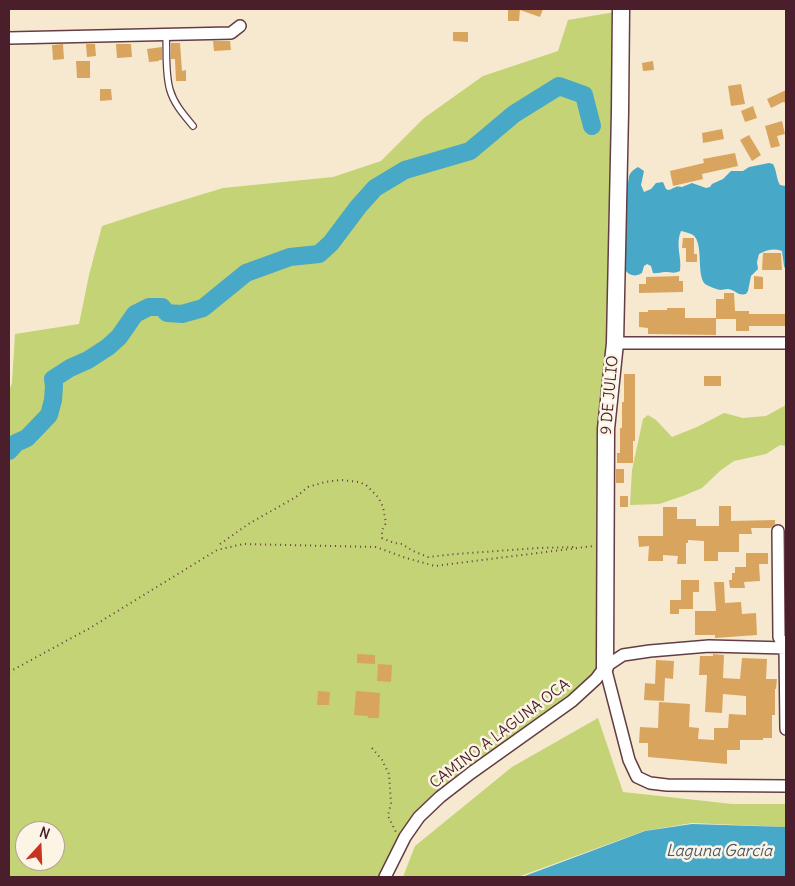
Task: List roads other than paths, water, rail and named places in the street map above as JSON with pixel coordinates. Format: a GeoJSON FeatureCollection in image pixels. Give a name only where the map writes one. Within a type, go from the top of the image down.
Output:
{"type":"FeatureCollection","features":[{"type":"Feature","properties":{"kind":"main road","name":"9 DE JULIO"},"geometry":{"type":"LineString","coordinates":[[605,667],[606,429],[615,343],[621,9]]}},
{"type":"Feature","properties":{"kind":"street"},"geometry":{"type":"LineString","coordinates":[[9,38],[231,34],[240,26]]}},
{"type":"Feature","properties":{"kind":"street"},"geometry":{"type":"LineString","coordinates":[[615,343],[786,343]]}},
{"type":"Feature","properties":{"kind":"street"},"geometry":{"type":"LineString","coordinates":[[778,531],[779,637],[786,648],[786,729]]}},
{"type":"Feature","properties":{"kind":"street","name":"CAMINO A LAGUNA OCA"},"geometry":{"type":"LineString","coordinates":[[385,877],[405,837],[419,817],[440,797],[572,701],[596,679],[605,667],[623,655],[709,646],[786,648]]}},
{"type":"Feature","properties":{"kind":"street","name":"9 DE JULIO"},"geometry":{"type":"LineString","coordinates":[[605,667],[629,760],[637,777],[650,783],[667,785],[786,786]]}},
{"type":"Feature","properties":{"kind":"lane"},"geometry":{"type":"LineString","coordinates":[[166,35],[170,90],[179,107],[193,126]]}},
{"type":"Feature","properties":{"kind":"water"},"geometry":{"type":"Polygon","coordinates":[[[773,164],[780,185],[786,186],[786,271],[782,251],[767,251],[759,254],[758,269],[751,276],[746,294],[712,287],[705,284],[702,280],[696,239],[692,234],[681,231],[679,236],[680,271],[674,273],[653,273],[651,266],[647,264],[644,266],[642,273],[637,275],[631,275],[625,270],[625,190],[631,172],[638,167],[644,171],[641,185],[644,192],[651,189],[656,183],[663,182],[668,190],[692,183],[706,188],[723,179],[731,171],[743,171],[749,167],[773,164]]]}},
{"type":"Feature","properties":{"kind":"water","name":"Laguna García"},"geometry":{"type":"Polygon","coordinates":[[[692,824],[786,827],[786,877],[522,877],[645,831],[692,824]]]}},
{"type":"Feature","properties":{"kind":"waterway"},"geometry":{"type":"LineString","coordinates":[[9,451],[16,443],[27,438],[49,415],[53,400],[53,379],[108,347],[119,337],[135,314],[149,307],[162,307],[167,313],[182,314],[203,308],[246,273],[290,257],[319,254],[331,243],[375,188],[405,170],[470,151],[514,114],[559,86],[584,95],[592,126]]}}]}
